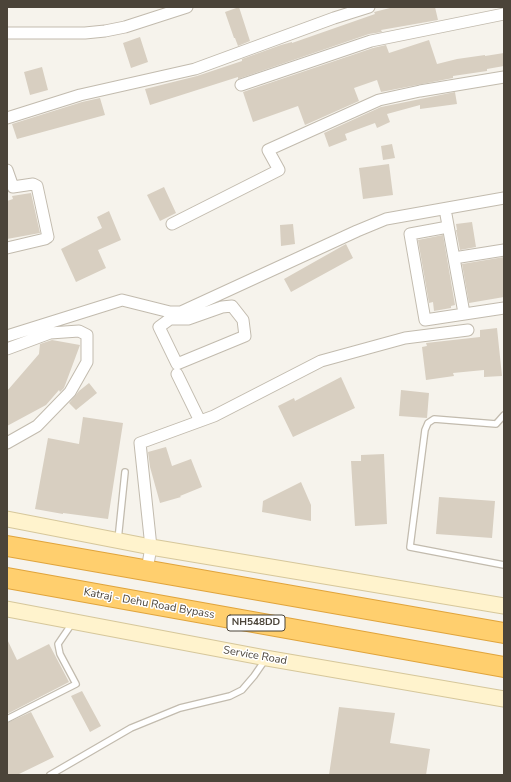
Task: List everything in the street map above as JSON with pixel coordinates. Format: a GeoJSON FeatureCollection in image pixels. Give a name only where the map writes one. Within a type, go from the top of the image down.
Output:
{"type":"FeatureCollection","features":[{"type":"Feature","properties":{"kind":"highway"},"geometry":{"type":"LineString","coordinates":[[7,546],[504,633]]}},
{"type":"Feature","properties":{"kind":"highway","name":"Katraj - Dehu Road Bypass"},"geometry":{"type":"LineString","coordinates":[[7,578],[504,667]]}},
{"type":"Feature","properties":{"kind":"street"},"geometry":{"type":"LineString","coordinates":[[7,33],[85,33],[105,31],[125,27],[187,7]]}},
{"type":"Feature","properties":{"kind":"street"},"geometry":{"type":"LineString","coordinates":[[7,118],[80,95],[195,69],[334,18],[369,7]]}},
{"type":"Feature","properties":{"kind":"street"},"geometry":{"type":"LineString","coordinates":[[241,85],[371,41],[504,14]]}},
{"type":"Feature","properties":{"kind":"street"},"geometry":{"type":"LineString","coordinates":[[172,224],[279,170],[268,150],[372,103],[379,100],[420,91],[504,77]]}},
{"type":"Feature","properties":{"kind":"street"},"geometry":{"type":"LineString","coordinates":[[7,170],[13,187],[35,184],[48,235],[45,239],[7,248]]}},
{"type":"Feature","properties":{"kind":"street"},"geometry":{"type":"LineString","coordinates":[[7,336],[122,300],[170,316],[188,319],[222,307],[232,306],[242,320],[245,336],[177,364],[159,327],[170,316],[350,234],[386,220],[504,198]]}},
{"type":"Feature","properties":{"kind":"street"},"geometry":{"type":"LineString","coordinates":[[445,209],[464,313]]}},
{"type":"Feature","properties":{"kind":"street"},"geometry":{"type":"LineString","coordinates":[[448,226],[410,234],[425,320],[504,308]]}},
{"type":"Feature","properties":{"kind":"street"},"geometry":{"type":"LineString","coordinates":[[454,258],[504,250]]}},
{"type":"Feature","properties":{"kind":"street"},"geometry":{"type":"LineString","coordinates":[[147,570],[150,547],[140,443],[214,416],[322,361],[405,338],[468,330]]}},
{"type":"Feature","properties":{"kind":"street"},"geometry":{"type":"LineString","coordinates":[[7,350],[50,333],[79,331],[86,336],[87,362],[70,392],[37,426],[7,443]]}},
{"type":"Feature","properties":{"kind":"street"},"geometry":{"type":"LineString","coordinates":[[177,374],[200,421]]}},
{"type":"Feature","properties":{"kind":"street"},"geometry":{"type":"LineString","coordinates":[[7,519],[150,547],[504,606]]}},
{"type":"Feature","properties":{"kind":"street","name":"Service Road"},"geometry":{"type":"LineString","coordinates":[[7,609],[266,658],[504,699]]}},
{"type":"Feature","properties":{"kind":"lane"},"geometry":{"type":"LineString","coordinates":[[504,415],[496,424],[434,419],[428,423],[425,430],[410,547],[504,565]]}},
{"type":"Feature","properties":{"kind":"lane"},"geometry":{"type":"LineString","coordinates":[[118,540],[125,472]]}},
{"type":"Feature","properties":{"kind":"lane"},"geometry":{"type":"LineString","coordinates":[[7,719],[76,684],[60,654],[58,644],[73,622]]}},
{"type":"Feature","properties":{"kind":"lane"},"geometry":{"type":"LineString","coordinates":[[50,775],[131,728],[180,708],[230,696],[242,690],[266,658]]}},
{"type":"Feature","properties":{"kind":"building"},"geometry":{"type":"Polygon","coordinates":[[[239,7],[250,41],[238,46],[225,12],[239,7]]]}},
{"type":"Feature","properties":{"kind":"building"},"geometry":{"type":"Polygon","coordinates":[[[394,7],[435,7],[438,20],[381,30],[382,32],[369,34],[238,79],[238,77],[150,105],[145,89],[197,76],[242,61],[242,59],[281,45],[292,43],[375,14],[374,12],[394,7]]]}},
{"type":"Feature","properties":{"kind":"building"},"geometry":{"type":"Polygon","coordinates":[[[140,37],[148,62],[131,68],[123,43],[140,37]]]}},
{"type":"Feature","properties":{"kind":"building"},"geometry":{"type":"Polygon","coordinates":[[[429,40],[437,64],[457,59],[504,53],[504,66],[487,69],[487,71],[453,76],[453,78],[381,92],[377,80],[354,88],[359,101],[305,125],[298,106],[253,122],[243,92],[373,48],[386,45],[389,53],[429,40]]]}},
{"type":"Feature","properties":{"kind":"building"},"geometry":{"type":"Polygon","coordinates":[[[42,67],[48,90],[30,95],[24,72],[42,67]]]}},
{"type":"Feature","properties":{"kind":"building"},"geometry":{"type":"Polygon","coordinates":[[[455,92],[457,104],[420,109],[420,105],[387,114],[390,122],[377,128],[375,123],[345,134],[347,140],[329,147],[324,133],[381,107],[455,92]]]}},
{"type":"Feature","properties":{"kind":"building"},"geometry":{"type":"Polygon","coordinates":[[[100,98],[105,115],[17,139],[12,124],[82,102],[100,98]]]}},
{"type":"Feature","properties":{"kind":"building"},"geometry":{"type":"Polygon","coordinates":[[[392,144],[395,158],[383,160],[381,146],[392,144]]]}},
{"type":"Feature","properties":{"kind":"building"},"geometry":{"type":"Polygon","coordinates":[[[389,164],[393,195],[363,199],[359,168],[389,164]]]}},
{"type":"Feature","properties":{"kind":"building"},"geometry":{"type":"Polygon","coordinates":[[[164,187],[176,213],[160,221],[147,195],[164,187]]]}},
{"type":"Feature","properties":{"kind":"building"},"geometry":{"type":"Polygon","coordinates":[[[31,193],[40,233],[7,239],[7,201],[13,199],[12,196],[31,193]]]}},
{"type":"Feature","properties":{"kind":"building"},"geometry":{"type":"Polygon","coordinates":[[[109,211],[121,240],[98,250],[106,268],[76,282],[61,249],[102,228],[97,217],[109,211]]]}},
{"type":"Feature","properties":{"kind":"building"},"geometry":{"type":"Polygon","coordinates":[[[472,222],[476,247],[460,250],[456,224],[472,222]]]}},
{"type":"Feature","properties":{"kind":"building"},"geometry":{"type":"Polygon","coordinates":[[[293,224],[295,244],[281,246],[280,225],[293,224]]]}},
{"type":"Feature","properties":{"kind":"building"},"geometry":{"type":"Polygon","coordinates":[[[443,235],[455,305],[451,306],[451,308],[434,311],[433,302],[429,303],[418,240],[443,235]]]}},
{"type":"Feature","properties":{"kind":"building"},"geometry":{"type":"Polygon","coordinates":[[[346,244],[353,258],[291,292],[284,279],[346,244]]]}},
{"type":"Feature","properties":{"kind":"building"},"geometry":{"type":"Polygon","coordinates":[[[504,257],[504,297],[469,303],[462,264],[504,257]]]}},
{"type":"Feature","properties":{"kind":"building"},"geometry":{"type":"Polygon","coordinates":[[[497,328],[502,376],[484,377],[484,370],[453,373],[454,376],[426,380],[422,347],[427,346],[426,343],[480,337],[480,330],[497,328]]]}},
{"type":"Feature","properties":{"kind":"building"},"geometry":{"type":"Polygon","coordinates":[[[52,340],[80,345],[64,388],[60,392],[59,390],[46,405],[7,426],[7,391],[39,354],[40,344],[52,340]]]}},
{"type":"Feature","properties":{"kind":"building"},"geometry":{"type":"Polygon","coordinates":[[[341,377],[355,408],[293,437],[278,406],[294,398],[295,401],[341,377]]]}},
{"type":"Feature","properties":{"kind":"building"},"geometry":{"type":"Polygon","coordinates":[[[89,383],[97,393],[76,410],[69,403],[79,391],[89,383]]]}},
{"type":"Feature","properties":{"kind":"building"},"geometry":{"type":"Polygon","coordinates":[[[401,390],[429,393],[427,418],[399,416],[401,390]]]}},
{"type":"Feature","properties":{"kind":"building"},"geometry":{"type":"Polygon","coordinates":[[[83,417],[123,423],[108,519],[35,509],[48,438],[79,444],[83,417]]]}},
{"type":"Feature","properties":{"kind":"building"},"geometry":{"type":"Polygon","coordinates":[[[166,447],[172,466],[191,459],[202,487],[180,496],[181,497],[160,503],[150,467],[148,452],[166,447]]]}},
{"type":"Feature","properties":{"kind":"building"},"geometry":{"type":"Polygon","coordinates":[[[384,454],[387,524],[355,526],[351,461],[361,461],[361,455],[384,454]]]}},
{"type":"Feature","properties":{"kind":"building"},"geometry":{"type":"Polygon","coordinates":[[[301,482],[311,505],[311,521],[262,512],[263,501],[301,482]]]}},
{"type":"Feature","properties":{"kind":"building"},"geometry":{"type":"Polygon","coordinates":[[[439,497],[495,501],[492,538],[436,534],[439,497]]]}},
{"type":"Feature","properties":{"kind":"building"},"geometry":{"type":"Polygon","coordinates":[[[7,639],[17,660],[49,644],[69,682],[7,714],[7,639]]]}},
{"type":"Feature","properties":{"kind":"building"},"geometry":{"type":"Polygon","coordinates":[[[82,691],[101,726],[90,732],[71,696],[82,691]]]}},
{"type":"Feature","properties":{"kind":"building"},"geometry":{"type":"Polygon","coordinates":[[[339,707],[395,713],[390,743],[430,749],[426,775],[329,775],[339,707]]]}},
{"type":"Feature","properties":{"kind":"building"},"geometry":{"type":"Polygon","coordinates":[[[31,712],[54,757],[17,775],[7,775],[7,723],[31,712]]]}}]}
